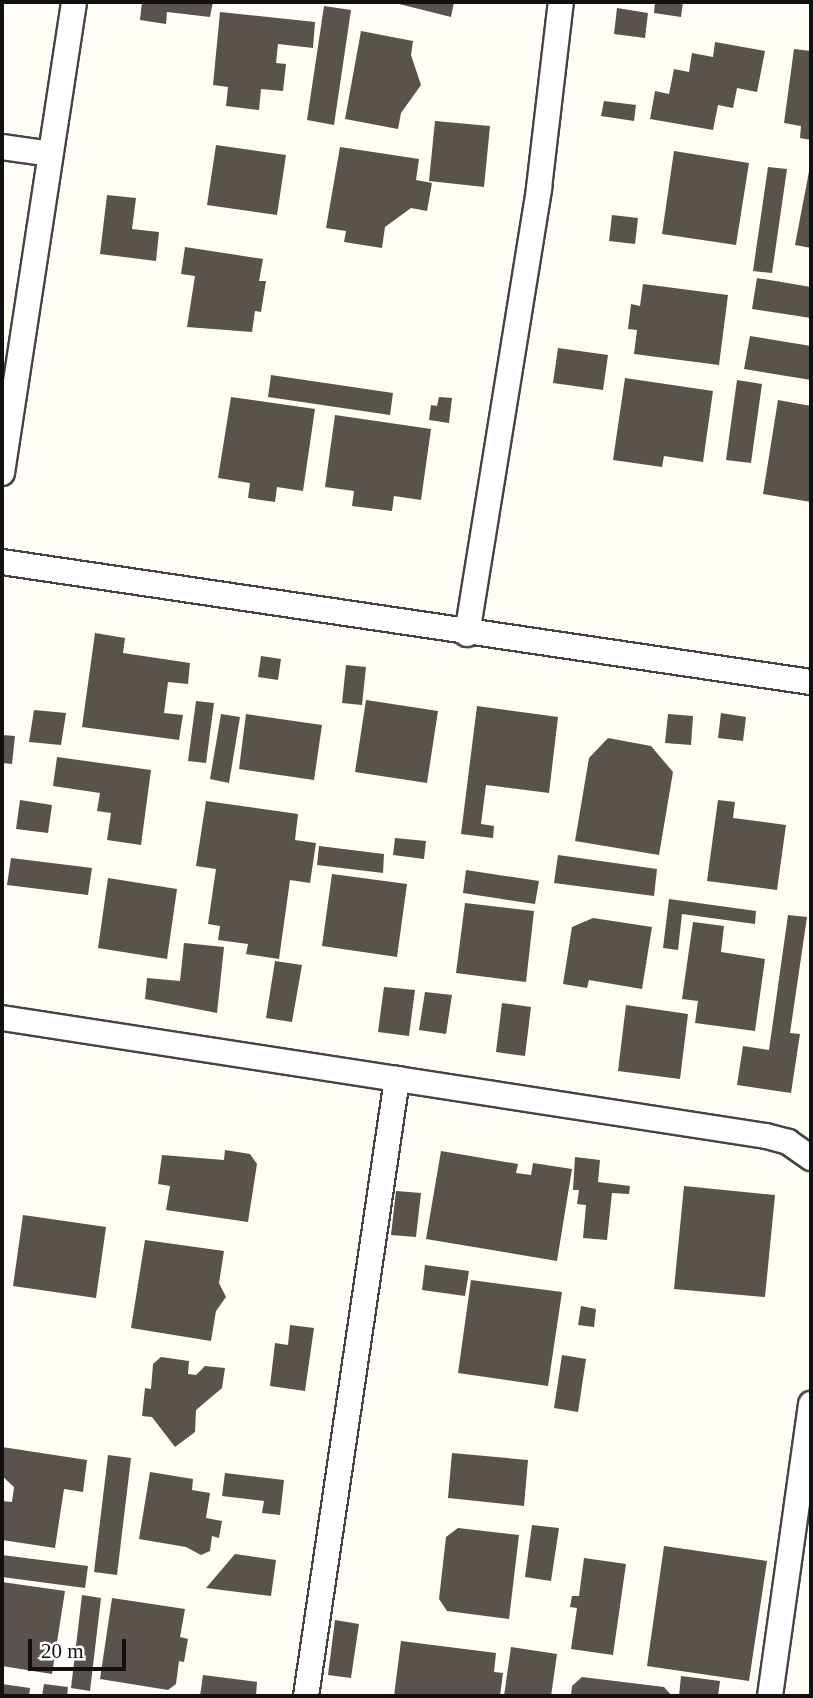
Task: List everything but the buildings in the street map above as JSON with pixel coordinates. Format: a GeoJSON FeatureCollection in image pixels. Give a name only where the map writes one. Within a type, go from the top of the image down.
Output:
{"type":"FeatureCollection","features":[{"type":"Feature","properties":{"kind":"street"},"geometry":{"type":"LineString","coordinates":[[2,473],[74,2]]}},
{"type":"Feature","properties":{"kind":"street"},"geometry":{"type":"LineString","coordinates":[[467,634],[539,188],[561,2]]}},
{"type":"Feature","properties":{"kind":"street"},"geometry":{"type":"LineString","coordinates":[[2,148],[51,155]]}},
{"type":"Feature","properties":{"kind":"street"},"geometry":{"type":"LineString","coordinates":[[2,562],[467,634],[811,682]]}},
{"type":"Feature","properties":{"kind":"street"},"geometry":{"type":"LineString","coordinates":[[2,1018],[766,1136],[788,1142],[811,1158]]}},
{"type":"Feature","properties":{"kind":"street"},"geometry":{"type":"LineString","coordinates":[[306,1696],[397,1079]]}},
{"type":"Feature","properties":{"kind":"street"},"geometry":{"type":"LineString","coordinates":[[770,1696],[811,1404]]}}]}
